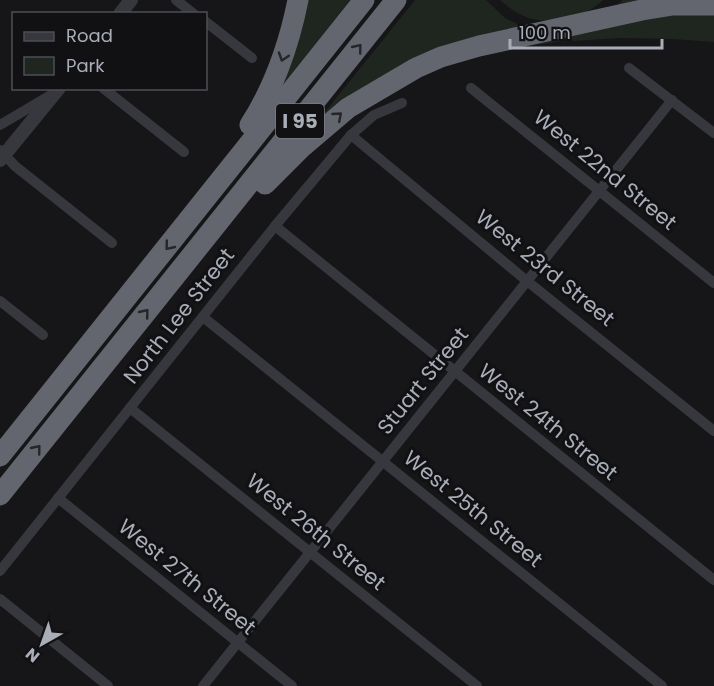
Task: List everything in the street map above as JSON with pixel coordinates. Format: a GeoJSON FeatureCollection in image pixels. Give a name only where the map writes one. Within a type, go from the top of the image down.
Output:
{"type":"FeatureCollection","features":[{"type":"Feature","properties":{"kind":"highway"},"geometry":{"type":"LineString","coordinates":[[205,200],[216,170],[265,102],[281,64],[298,0]]}},
{"type":"Feature","properties":{"kind":"highway","name":"I 95"},"geometry":{"type":"LineString","coordinates":[[0,456],[364,0]]}},
{"type":"Feature","properties":{"kind":"highway","name":"I 95"},"geometry":{"type":"LineString","coordinates":[[0,495],[396,0]]}},
{"type":"Feature","properties":{"kind":"highway"},"geometry":{"type":"LineString","coordinates":[[203,241],[243,210],[278,170],[348,108],[416,68],[441,57],[478,46],[546,30],[673,5],[714,4]]}},
{"type":"Feature","properties":{"kind":"street"},"geometry":{"type":"LineString","coordinates":[[122,12],[131,0]]}},
{"type":"Feature","properties":{"kind":"street"},"geometry":{"type":"LineString","coordinates":[[176,0],[191,12]]}},
{"type":"Feature","properties":{"kind":"street"},"geometry":{"type":"LineString","coordinates":[[207,23],[252,58]]}},
{"type":"Feature","properties":{"kind":"street"},"geometry":{"type":"LineString","coordinates":[[629,68],[714,133]]}},
{"type":"Feature","properties":{"kind":"street","name":"West 22nd Street"},"geometry":{"type":"LineString","coordinates":[[471,88],[714,283]]}},
{"type":"Feature","properties":{"kind":"street"},"geometry":{"type":"LineString","coordinates":[[106,90],[184,152]]}},
{"type":"Feature","properties":{"kind":"street"},"geometry":{"type":"LineString","coordinates":[[0,125],[57,91]]}},
{"type":"Feature","properties":{"kind":"street"},"geometry":{"type":"LineString","coordinates":[[57,91],[1,155],[112,243]]}},
{"type":"Feature","properties":{"kind":"street","name":"Stuart Street"},"geometry":{"type":"LineString","coordinates":[[203,686],[672,100]]}},
{"type":"Feature","properties":{"kind":"street","name":"North Lee Street"},"geometry":{"type":"LineString","coordinates":[[0,571],[275,226],[351,135],[374,114],[402,103]]}},
{"type":"Feature","properties":{"kind":"street","name":"West 23rd Street"},"geometry":{"type":"LineString","coordinates":[[351,135],[527,281],[714,431]]}},
{"type":"Feature","properties":{"kind":"street","name":"West 24th Street"},"geometry":{"type":"LineString","coordinates":[[275,226],[714,580]]}},
{"type":"Feature","properties":{"kind":"street"},"geometry":{"type":"LineString","coordinates":[[0,301],[43,335]]}},
{"type":"Feature","properties":{"kind":"street","name":"West 25th Street"},"geometry":{"type":"LineString","coordinates":[[203,317],[662,686]]}},
{"type":"Feature","properties":{"kind":"street","name":"West 26th Street"},"geometry":{"type":"LineString","coordinates":[[130,408],[477,686]]}},
{"type":"Feature","properties":{"kind":"street","name":"West 27th Street"},"geometry":{"type":"LineString","coordinates":[[58,498],[292,686]]}},
{"type":"Feature","properties":{"kind":"street"},"geometry":{"type":"LineString","coordinates":[[0,599],[108,686]]}},
{"type":"Feature","properties":{"kind":"green space"},"geometry":{"type":"Polygon","coordinates":[[[303,0],[350,0],[277,92],[303,0]]]}},
{"type":"Feature","properties":{"kind":"green space"},"geometry":{"type":"Polygon","coordinates":[[[415,0],[486,0],[505,18],[526,28],[601,19],[623,0],[714,0],[714,42],[621,38],[556,42],[497,51],[412,76],[304,138],[415,0]]]}},
{"type":"Feature","properties":{"kind":"green space"},"geometry":{"type":"Polygon","coordinates":[[[500,0],[603,0],[584,12],[550,21],[524,16],[500,0]]]}}]}
